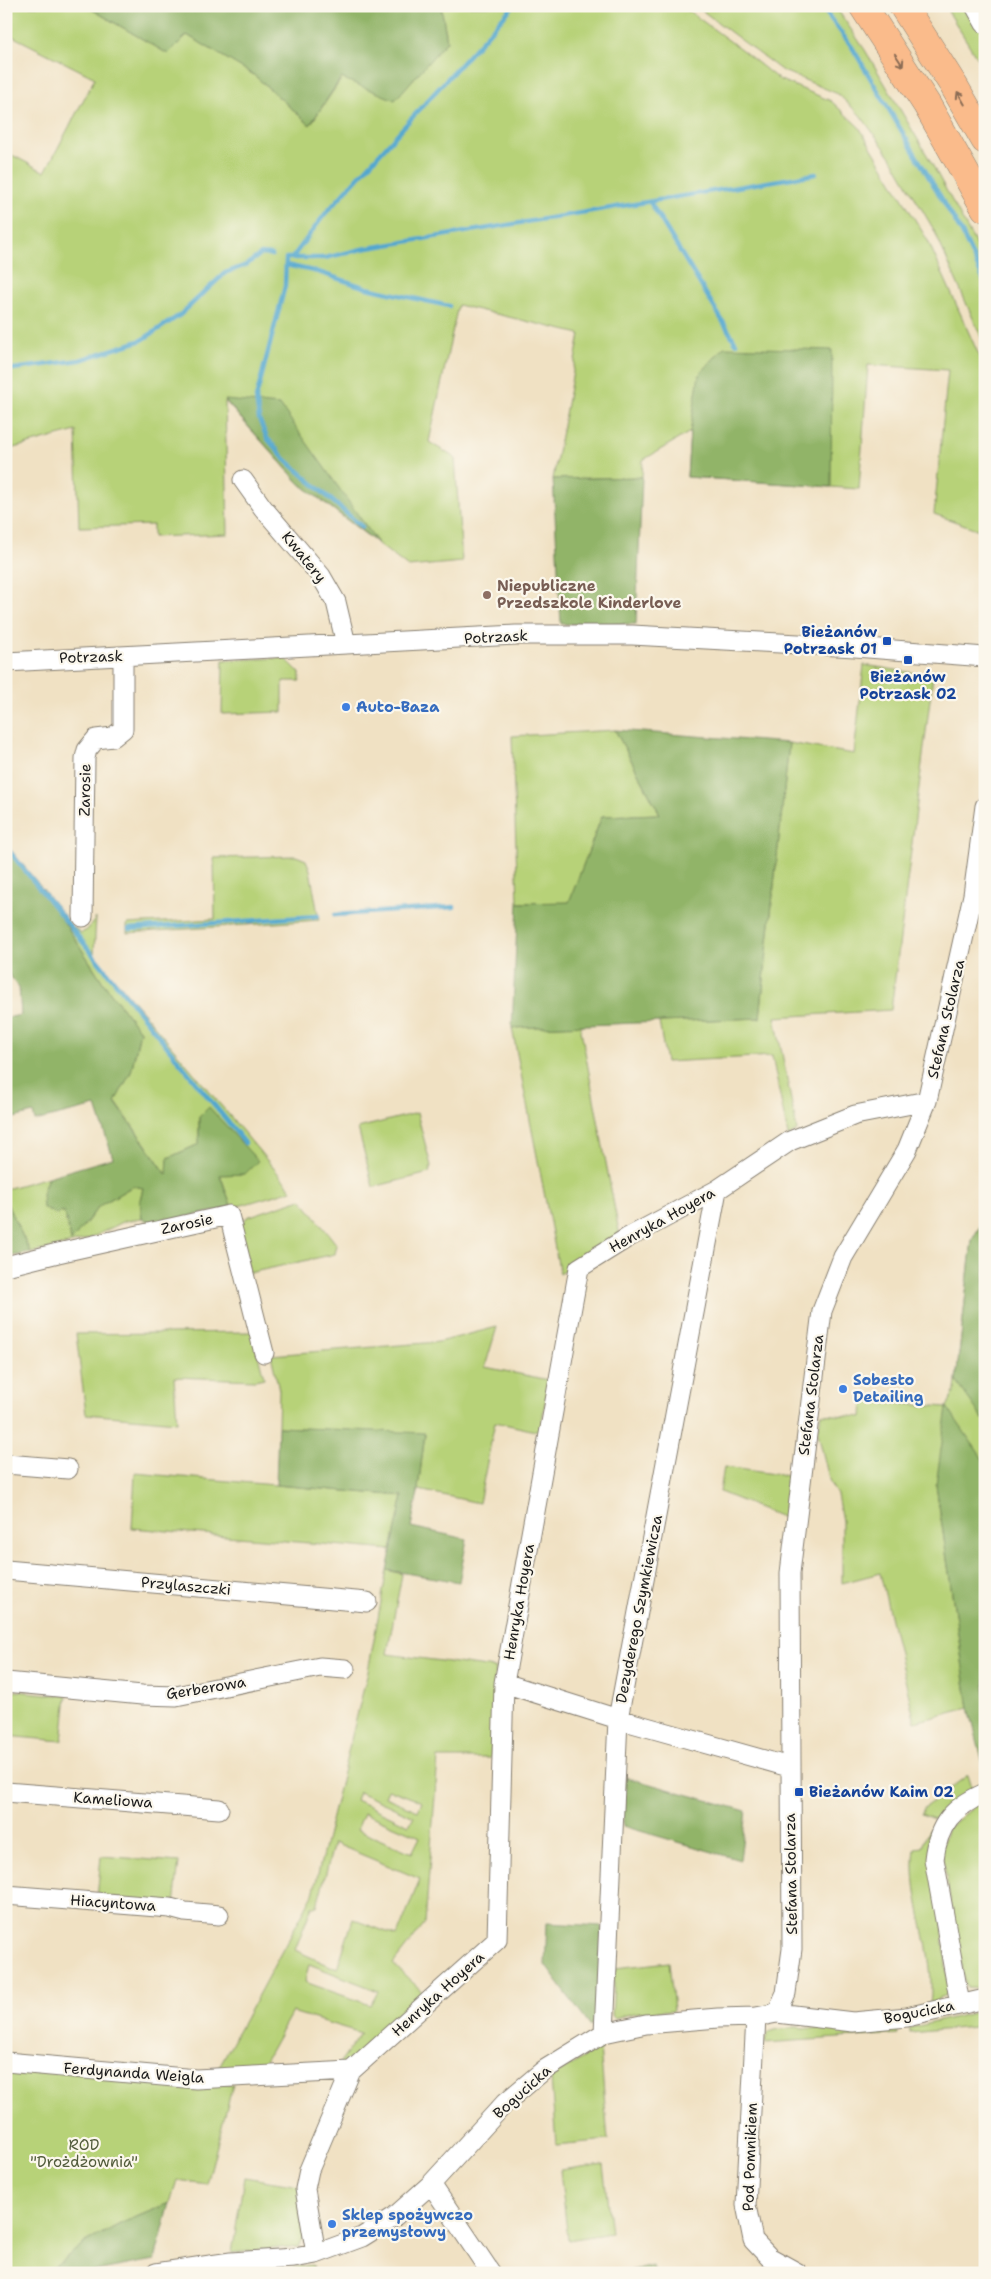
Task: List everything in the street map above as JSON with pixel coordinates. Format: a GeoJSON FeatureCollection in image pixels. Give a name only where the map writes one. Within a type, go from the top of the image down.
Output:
{"type":"FeatureCollection","features":[{"type":"Feature","properties":{"kind":"highway"},"geometry":{"type":"LineString","coordinates":[[863,6],[926,105],[985,208]]}},
{"type":"Feature","properties":{"kind":"highway"},"geometry":{"type":"LineString","coordinates":[[904,6],[985,140]]}},
{"type":"Feature","properties":{"kind":"street"},"geometry":{"type":"LineString","coordinates":[[975,6],[985,24]]}},
{"type":"Feature","properties":{"kind":"street","name":"Kwatery"},"geometry":{"type":"LineString","coordinates":[[243,480],[263,508],[321,576],[336,602],[346,644]]}},
{"type":"Feature","properties":{"kind":"street","name":"Potrzask"},"geometry":{"type":"LineString","coordinates":[[6,662],[516,635],[632,634],[855,647],[985,657]]}},
{"type":"Feature","properties":{"kind":"street","name":"Zarosie"},"geometry":{"type":"LineString","coordinates":[[83,917],[85,758],[87,750],[96,739],[112,737],[123,729],[123,656]]}},
{"type":"Feature","properties":{"kind":"street","name":"Stefana Stolarza"},"geometry":{"type":"LineString","coordinates":[[777,2013],[786,1993],[792,1949],[790,1573],[808,1412],[822,1311],[843,1257],[907,1150],[927,1101],[973,895],[985,806]]}},
{"type":"Feature","properties":{"kind":"street","name":"Henryka Hoyera"},"geometry":{"type":"LineString","coordinates":[[316,2254],[305,2190],[309,2170],[351,2071],[497,1940],[504,1683],[579,1268],[627,1238],[717,1190],[790,1141],[855,1115],[927,1101]]}},
{"type":"Feature","properties":{"kind":"street","name":"Dezyderego Szymkiewicza"},"geometry":{"type":"LineString","coordinates":[[604,2033],[618,1720],[717,1190]]}},
{"type":"Feature","properties":{"kind":"street","name":"Zarosie"},"geometry":{"type":"LineString","coordinates":[[6,1266],[58,1252],[229,1215],[264,1353]]}},
{"type":"Feature","properties":{"kind":"street"},"geometry":{"type":"LineString","coordinates":[[6,1464],[68,1469]]}},
{"type":"Feature","properties":{"kind":"street","name":"Przylaszczki"},"geometry":{"type":"LineString","coordinates":[[6,1570],[367,1602]]}},
{"type":"Feature","properties":{"kind":"street","name":"Gerberowa"},"geometry":{"type":"LineString","coordinates":[[6,1682],[142,1695],[176,1696],[320,1667],[345,1669]]}},
{"type":"Feature","properties":{"kind":"street"},"geometry":{"type":"LineString","coordinates":[[504,1683],[618,1720],[790,1767]]}},
{"type":"Feature","properties":{"kind":"street","name":"Kameliowa"},"geometry":{"type":"LineString","coordinates":[[6,1792],[219,1809]]}},
{"type":"Feature","properties":{"kind":"street"},"geometry":{"type":"LineString","coordinates":[[960,2004],[934,1859],[936,1842],[944,1824],[954,1812],[966,1801],[985,1793]]}},
{"type":"Feature","properties":{"kind":"street","name":"Hiacyntowa"},"geometry":{"type":"LineString","coordinates":[[6,1895],[170,1908],[185,1912],[219,1915]]}},
{"type":"Feature","properties":{"kind":"street","name":"Bogucicka"},"geometry":{"type":"LineString","coordinates":[[156,2273],[231,2262],[294,2258],[316,2254],[362,2237],[394,2217],[431,2184],[506,2102],[544,2070],[604,2033],[646,2024],[756,2017],[777,2013],[853,2022],[907,2017],[985,1998]]}},
{"type":"Feature","properties":{"kind":"street","name":"Pod Pomnikiem"},"geometry":{"type":"LineString","coordinates":[[756,2017],[746,2205],[753,2240],[769,2257],[798,2273]]}},
{"type":"Feature","properties":{"kind":"street","name":"Ferdynanda Weigla"},"geometry":{"type":"LineString","coordinates":[[6,2062],[196,2079],[351,2071]]}},
{"type":"Feature","properties":{"kind":"street"},"geometry":{"type":"LineString","coordinates":[[431,2184],[491,2273]]}},
{"type":"Feature","properties":{"kind":"green space"},"geometry":{"type":"Polygon","coordinates":[[[6,6],[86,6],[168,54],[187,35],[254,75],[310,125],[342,78],[447,41],[441,6],[682,6],[778,79],[831,101],[859,127],[928,241],[985,369],[985,532],[934,514],[948,370],[868,365],[859,489],[687,477],[690,432],[643,460],[642,477],[553,479],[580,334],[458,305],[429,442],[455,458],[462,562],[408,567],[300,484],[225,401],[228,534],[153,537],[153,525],[79,527],[76,431],[6,450],[6,152],[45,172],[95,78],[6,33],[6,6]]]}},
{"type":"Feature","properties":{"kind":"green space"},"geometry":{"type":"Polygon","coordinates":[[[86,6],[441,6],[447,41],[395,100],[341,78],[310,125],[254,75],[187,35],[168,54],[86,6]]]}},
{"type":"Feature","properties":{"kind":"green space"},"geometry":{"type":"Polygon","coordinates":[[[696,6],[835,6],[865,50],[927,155],[985,261],[985,346],[934,230],[891,157],[860,115],[838,94],[781,70],[696,6]]]}},
{"type":"Feature","properties":{"kind":"green space"},"geometry":{"type":"Polygon","coordinates":[[[945,6],[969,6],[985,34],[985,71],[945,6]]]}},
{"type":"Feature","properties":{"kind":"green space"},"geometry":{"type":"Polygon","coordinates":[[[724,347],[832,350],[831,487],[687,477],[690,432],[699,375],[724,347]]]}},
{"type":"Feature","properties":{"kind":"green space"},"geometry":{"type":"Polygon","coordinates":[[[225,400],[280,405],[378,543],[300,484],[225,400]]]}},
{"type":"Feature","properties":{"kind":"green space"},"geometry":{"type":"Polygon","coordinates":[[[642,477],[636,624],[561,624],[553,479],[642,477]]]}},
{"type":"Feature","properties":{"kind":"green space"},"geometry":{"type":"Polygon","coordinates":[[[285,658],[300,673],[300,681],[283,681],[283,712],[222,714],[223,660],[285,658]]]}},
{"type":"Feature","properties":{"kind":"green space"},"geometry":{"type":"Polygon","coordinates":[[[864,665],[933,676],[891,1010],[775,1017],[797,1131],[788,1136],[772,1056],[666,1062],[659,1022],[760,1018],[789,743],[854,754],[864,665]]]}},
{"type":"Feature","properties":{"kind":"green space"},"geometry":{"type":"Polygon","coordinates":[[[615,730],[660,814],[602,816],[569,903],[518,903],[512,736],[615,730]]]}},
{"type":"Feature","properties":{"kind":"green space"},"geometry":{"type":"Polygon","coordinates":[[[615,730],[789,743],[760,1018],[512,1028],[518,903],[569,902],[602,816],[660,814],[615,730]]]}},
{"type":"Feature","properties":{"kind":"green space"},"geometry":{"type":"Polygon","coordinates":[[[6,844],[42,888],[104,984],[140,1031],[131,1072],[115,1102],[167,1175],[168,1158],[199,1144],[199,1117],[209,1107],[258,1161],[245,1174],[220,1175],[232,1208],[154,1223],[142,1219],[140,1200],[143,1188],[133,1186],[99,1206],[71,1242],[64,1212],[56,1214],[43,1208],[42,1194],[48,1177],[113,1158],[96,1106],[35,1121],[33,1113],[6,1120],[6,1018],[21,1015],[19,987],[6,971],[6,844]]]}},
{"type":"Feature","properties":{"kind":"green space"},"geometry":{"type":"Polygon","coordinates":[[[296,856],[306,860],[310,870],[319,920],[127,933],[127,924],[215,919],[214,858],[296,856]]]}},
{"type":"Feature","properties":{"kind":"green space"},"geometry":{"type":"Polygon","coordinates":[[[42,888],[72,926],[81,933],[87,930],[96,918],[94,954],[292,1190],[232,1208],[220,1174],[245,1174],[258,1161],[234,1137],[199,1117],[199,1144],[168,1158],[168,1176],[115,1101],[131,1072],[140,1031],[104,984],[42,888]]]}},
{"type":"Feature","properties":{"kind":"green space"},"geometry":{"type":"Polygon","coordinates":[[[580,1025],[620,1237],[560,1274],[512,1028],[580,1025]]]}},
{"type":"Feature","properties":{"kind":"green space"},"geometry":{"type":"Polygon","coordinates":[[[417,1113],[431,1166],[429,1173],[373,1187],[358,1128],[417,1113]]]}},
{"type":"Feature","properties":{"kind":"green space"},"geometry":{"type":"Polygon","coordinates":[[[48,1177],[42,1194],[84,1226],[99,1206],[133,1186],[143,1188],[140,1200],[142,1219],[125,1221],[89,1239],[31,1253],[6,1202],[6,1189],[48,1177]]]}},
{"type":"Feature","properties":{"kind":"green space"},"geometry":{"type":"Polygon","coordinates":[[[985,1186],[985,1568],[936,1485],[969,1708],[915,1722],[880,1573],[842,1583],[842,1521],[837,1495],[830,1483],[818,1433],[821,1414],[862,1417],[863,1401],[947,1407],[955,1390],[972,1240],[980,1226],[985,1186]]]}},
{"type":"Feature","properties":{"kind":"green space"},"geometry":{"type":"Polygon","coordinates":[[[301,1199],[337,1245],[335,1254],[249,1273],[241,1225],[247,1217],[301,1199]]]}},
{"type":"Feature","properties":{"kind":"green space"},"geometry":{"type":"Polygon","coordinates":[[[6,1202],[31,1253],[6,1257],[6,1202]]]}},
{"type":"Feature","properties":{"kind":"green space"},"geometry":{"type":"Polygon","coordinates":[[[980,1226],[985,1227],[985,1422],[956,1381],[972,1240],[980,1226]]]}},
{"type":"Feature","properties":{"kind":"green space"},"geometry":{"type":"Polygon","coordinates":[[[497,1327],[485,1367],[549,1380],[540,1432],[495,1422],[479,1503],[419,1490],[417,1497],[425,1434],[278,1427],[279,1390],[271,1355],[439,1342],[497,1327]]]}},
{"type":"Feature","properties":{"kind":"green space"},"geometry":{"type":"Polygon","coordinates":[[[252,1332],[264,1378],[255,1380],[174,1377],[177,1422],[86,1414],[76,1334],[252,1332]]]}},
{"type":"Feature","properties":{"kind":"green space"},"geometry":{"type":"Polygon","coordinates":[[[947,1407],[985,1462],[985,1771],[969,1708],[936,1485],[947,1407]]]}},
{"type":"Feature","properties":{"kind":"green space"},"geometry":{"type":"Polygon","coordinates":[[[278,1427],[425,1433],[417,1497],[411,1527],[467,1539],[459,1582],[387,1570],[403,1496],[276,1485],[278,1427]]]}},
{"type":"Feature","properties":{"kind":"green space"},"geometry":{"type":"Polygon","coordinates":[[[724,1467],[788,1476],[784,1518],[720,1492],[724,1467]]]}},
{"type":"Feature","properties":{"kind":"green space"},"geometry":{"type":"Polygon","coordinates":[[[135,1473],[403,1496],[391,1550],[132,1528],[135,1473]]]}},
{"type":"Feature","properties":{"kind":"green space"},"geometry":{"type":"Polygon","coordinates":[[[387,1570],[402,1574],[387,1654],[495,1668],[491,1758],[438,1758],[425,1923],[393,1964],[425,1994],[347,2064],[338,2065],[361,2033],[292,2012],[259,2071],[215,2074],[313,1894],[368,1671],[387,1570]],[[388,1789],[385,1797],[418,1811],[422,1802],[388,1789]],[[359,1792],[356,1800],[409,1825],[414,1817],[359,1792]],[[364,1813],[357,1830],[412,1853],[420,1837],[364,1813]],[[334,1843],[317,1906],[312,1906],[295,1950],[337,1969],[353,1919],[397,1936],[420,1879],[334,1843]],[[309,1964],[305,1982],[370,2005],[378,1991],[309,1964]]]}},
{"type":"Feature","properties":{"kind":"green space"},"geometry":{"type":"Polygon","coordinates":[[[6,1690],[67,1696],[62,1741],[6,1736],[6,1690]]]}},
{"type":"Feature","properties":{"kind":"green space"},"geometry":{"type":"Polygon","coordinates":[[[968,1775],[973,1791],[939,1821],[921,1814],[925,1807],[968,1775]]]}},
{"type":"Feature","properties":{"kind":"green space"},"geometry":{"type":"Polygon","coordinates":[[[625,1777],[746,1811],[740,1860],[623,1826],[625,1777]]]}},
{"type":"Feature","properties":{"kind":"green space"},"geometry":{"type":"Polygon","coordinates":[[[985,1798],[985,1988],[967,1987],[965,1983],[941,1848],[948,1828],[985,1798]]]}},
{"type":"Feature","properties":{"kind":"green space"},"geometry":{"type":"Polygon","coordinates":[[[929,1829],[934,1832],[948,1987],[946,1996],[930,2004],[930,1965],[915,1887],[914,1868],[915,1848],[922,1847],[929,1829]]]}},
{"type":"Feature","properties":{"kind":"green space"},"geometry":{"type":"Polygon","coordinates":[[[101,1856],[179,1862],[174,1905],[97,1899],[101,1856]]]}},
{"type":"Feature","properties":{"kind":"green space"},"geometry":{"type":"Polygon","coordinates":[[[547,1923],[602,1926],[596,2021],[590,2026],[545,1965],[547,1923]]]}},
{"type":"Feature","properties":{"kind":"green space"},"geometry":{"type":"Polygon","coordinates":[[[669,1962],[674,2010],[635,2013],[614,2018],[612,2015],[615,1968],[669,1962]]]}},
{"type":"Feature","properties":{"kind":"green space"},"geometry":{"type":"Polygon","coordinates":[[[985,2010],[985,2026],[910,2033],[910,2028],[985,2010]]]}},
{"type":"Feature","properties":{"kind":"green space"},"geometry":{"type":"Polygon","coordinates":[[[794,2027],[852,2032],[897,2029],[898,2034],[765,2043],[768,2034],[771,2032],[794,2027]]]}},
{"type":"Feature","properties":{"kind":"green space"},"geometry":{"type":"Polygon","coordinates":[[[600,2047],[608,2140],[556,2145],[551,2078],[600,2047]]]}},
{"type":"Feature","properties":{"kind":"green space","name":"ROD \"Drożdżownia\""},"geometry":{"type":"Polygon","coordinates":[[[6,2066],[233,2084],[207,2184],[177,2180],[170,2203],[122,2223],[86,2242],[46,2273],[6,2273],[6,2066]]]}},
{"type":"Feature","properties":{"kind":"green space"},"geometry":{"type":"Polygon","coordinates":[[[603,2164],[611,2233],[568,2240],[560,2170],[603,2164]]]}},
{"type":"Feature","properties":{"kind":"green space"},"geometry":{"type":"Polygon","coordinates":[[[244,2177],[299,2186],[306,2232],[299,2246],[232,2253],[244,2177]]]}},
{"type":"Feature","properties":{"kind":"green space"},"geometry":{"type":"Polygon","coordinates":[[[170,2203],[155,2260],[84,2273],[46,2273],[86,2242],[122,2223],[170,2203]]]}},
{"type":"Feature","properties":{"kind":"green space"},"geometry":{"type":"Polygon","coordinates":[[[313,2265],[314,2272],[276,2273],[275,2270],[313,2265]]]}},
{"type":"Feature","properties":{"kind":"green space"},"geometry":{"type":"Polygon","coordinates":[[[653,2266],[655,2273],[624,2273],[653,2266]]]}},
{"type":"Feature","properties":{"kind":"waterway"},"geometry":{"type":"LineString","coordinates":[[362,527],[285,459],[267,438],[259,419],[256,398],[285,286],[286,258],[292,258],[325,214],[513,6]]}},
{"type":"Feature","properties":{"kind":"waterway"},"geometry":{"type":"LineString","coordinates":[[821,6],[852,47],[962,233],[985,283]]}},
{"type":"Feature","properties":{"kind":"waterway"},"geometry":{"type":"LineString","coordinates":[[292,258],[325,258],[362,249],[816,174]]}},
{"type":"Feature","properties":{"kind":"waterway"},"geometry":{"type":"LineString","coordinates":[[650,202],[736,343]]}},
{"type":"Feature","properties":{"kind":"waterway"},"geometry":{"type":"LineString","coordinates":[[6,370],[80,360],[142,340],[180,315],[225,273],[246,265],[261,254],[272,255]]}},
{"type":"Feature","properties":{"kind":"waterway"},"geometry":{"type":"LineString","coordinates":[[286,265],[318,272],[367,288],[449,306]]}},
{"type":"Feature","properties":{"kind":"waterway"},"geometry":{"type":"LineString","coordinates":[[6,847],[245,1143]]}},
{"type":"Feature","properties":{"kind":"waterway"},"geometry":{"type":"LineString","coordinates":[[335,915],[454,907]]}},
{"type":"Feature","properties":{"kind":"waterway"},"geometry":{"type":"LineString","coordinates":[[129,929],[318,916]]}},
{"type":"Feature","properties":{"kind":"place","name":"Niepubliczne Przedszkole Kinderlove"},"geometry":{"type":"Point","coordinates":[487,595]}},
{"type":"Feature","properties":{"kind":"place","name":"Bieżanów Potrzask 01"},"geometry":{"type":"Point","coordinates":[887,641]}},
{"type":"Feature","properties":{"kind":"place","name":"Bieżanów Potrzask 02"},"geometry":{"type":"Point","coordinates":[908,660]}},
{"type":"Feature","properties":{"kind":"place","name":"Auto-Baza"},"geometry":{"type":"Point","coordinates":[346,707]}},
{"type":"Feature","properties":{"kind":"place","name":"Sobesto Detailing"},"geometry":{"type":"Point","coordinates":[843,1389]}},
{"type":"Feature","properties":{"kind":"place","name":"Bieżanów Kaim 02"},"geometry":{"type":"Point","coordinates":[799,1792]}},
{"type":"Feature","properties":{"kind":"place","name":"Sklep spożywczo przemysłowy"},"geometry":{"type":"Point","coordinates":[332,2224]}}]}
